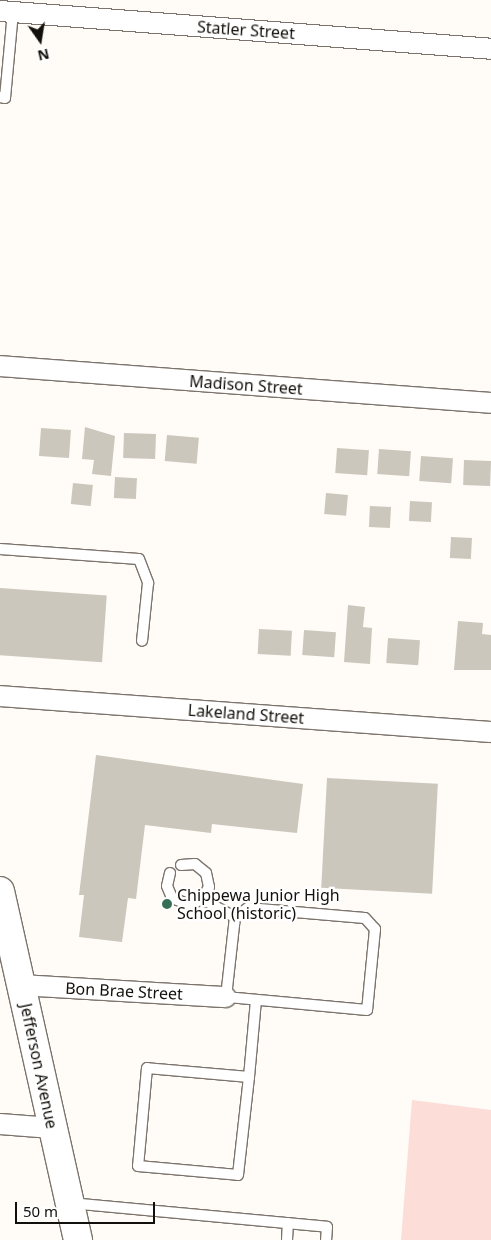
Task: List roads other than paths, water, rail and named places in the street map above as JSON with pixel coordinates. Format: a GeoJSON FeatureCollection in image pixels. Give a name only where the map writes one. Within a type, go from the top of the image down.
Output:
{"type":"FeatureCollection","features":[{"type":"Feature","properties":{"kind":"main road","name":"Jefferson Avenue"},"geometry":{"type":"LineString","coordinates":[[1,900],[22,985],[78,1240]]}},
{"type":"Feature","properties":{"kind":"street","name":"Statler Street"},"geometry":{"type":"LineString","coordinates":[[7,12],[491,49]]}},
{"type":"Feature","properties":{"kind":"street","name":"Madison Street"},"geometry":{"type":"LineString","coordinates":[[0,366],[491,403]]}},
{"type":"Feature","properties":{"kind":"street","name":"Lakeland Street"},"geometry":{"type":"LineString","coordinates":[[0,696],[491,732]]}},
{"type":"Feature","properties":{"kind":"street","name":"Bon Brae Street"},"geometry":{"type":"LineString","coordinates":[[22,985],[226,997]]}},
{"type":"Feature","properties":{"kind":"street"},"geometry":{"type":"LineString","coordinates":[[0,1124],[52,1128]]}},
{"type":"Feature","properties":{"kind":"lane"},"geometry":{"type":"LineString","coordinates":[[0,97],[5,98],[7,12]]}},
{"type":"Feature","properties":{"kind":"lane"},"geometry":{"type":"LineString","coordinates":[[0,548],[139,559],[148,583],[142,641]]}},
{"type":"Feature","properties":{"kind":"lane"},"geometry":{"type":"LineString","coordinates":[[170,873],[167,886],[172,898],[190,905],[202,899],[208,887],[206,873],[195,864],[181,864]]}},
{"type":"Feature","properties":{"kind":"lane"},"geometry":{"type":"LineString","coordinates":[[202,899],[235,916]]}},
{"type":"Feature","properties":{"kind":"lane"},"geometry":{"type":"LineString","coordinates":[[248,908],[364,918],[375,929],[367,1010],[226,997],[235,916],[248,908]]}},
{"type":"Feature","properties":{"kind":"lane"},"geometry":{"type":"LineString","coordinates":[[249,1077],[146,1068],[138,1166],[238,1175],[249,1077],[256,1000]]}},
{"type":"Feature","properties":{"kind":"lane"},"geometry":{"type":"LineString","coordinates":[[69,1203],[327,1227],[326,1240]]}},
{"type":"Feature","properties":{"kind":"lane"},"geometry":{"type":"LineString","coordinates":[[287,1240],[288,1223]]}},
{"type":"Feature","properties":{"kind":"place","name":"Chippewa Junior High School (historic)"},"geometry":{"type":"Point","coordinates":[167,904]}}]}
